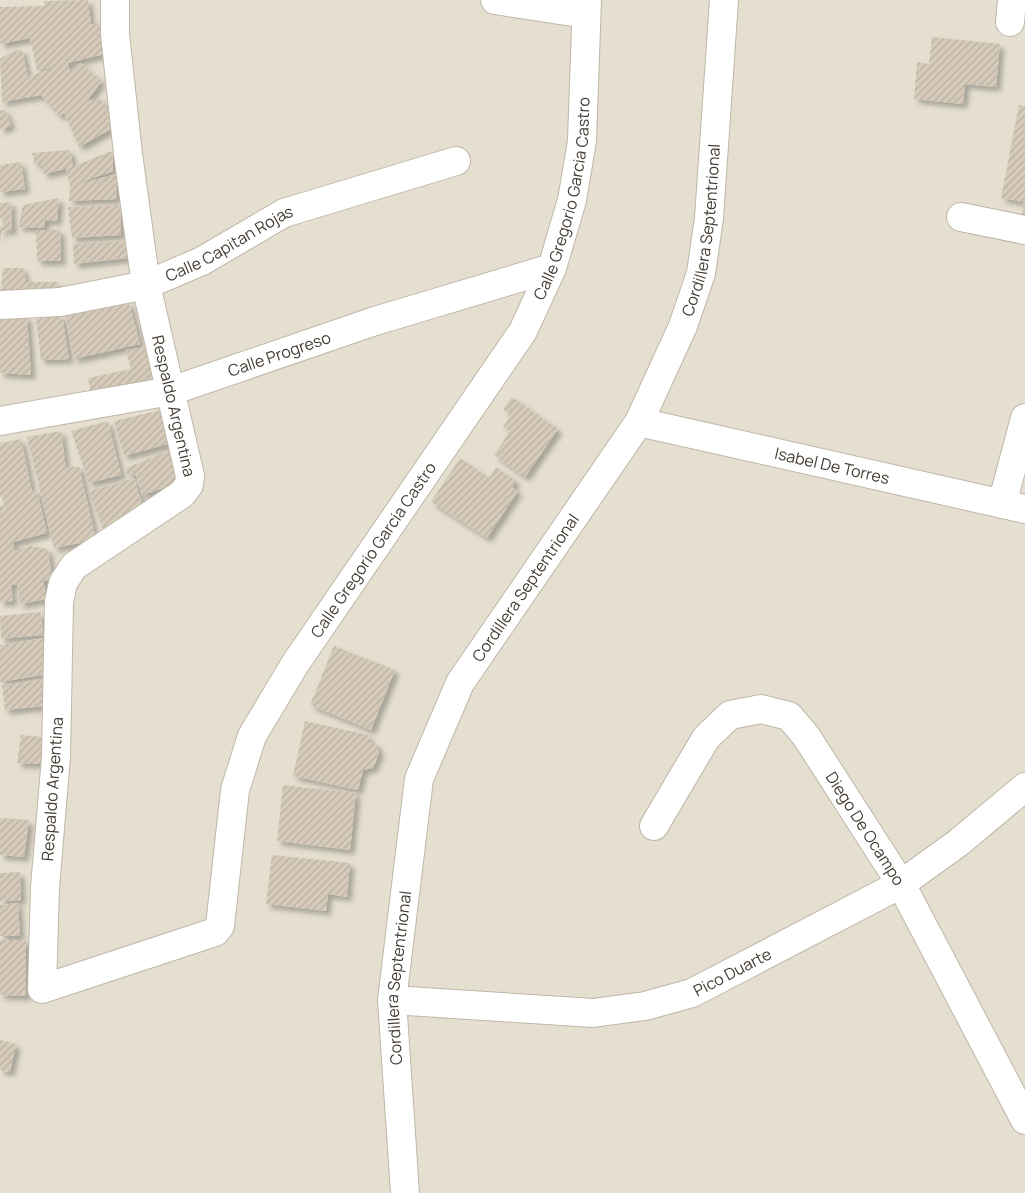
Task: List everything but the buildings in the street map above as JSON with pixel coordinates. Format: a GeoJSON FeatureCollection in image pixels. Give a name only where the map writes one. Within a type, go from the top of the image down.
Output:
{"type":"FeatureCollection","features":[{"type":"Feature","properties":{"kind":"street","name":"Respaldo Argentina"},"geometry":{"type":"LineString","coordinates":[[42,989],[46,870],[56,757],[58,602],[63,583],[74,566],[182,494],[189,485],[190,476],[146,284],[123,108],[115,34],[115,0]]}},
{"type":"Feature","properties":{"kind":"street"},"geometry":{"type":"LineString","coordinates":[[495,0],[586,7]]}},
{"type":"Feature","properties":{"kind":"street","name":"Cordillera Septentrional"},"geometry":{"type":"LineString","coordinates":[[405,1193],[392,1000],[419,779],[460,684],[639,422],[682,326],[700,273],[709,218],[724,0]]}},
{"type":"Feature","properties":{"kind":"street","name":"Calle Gregorio Garcia Castro"},"geometry":{"type":"LineString","coordinates":[[42,989],[215,932],[220,926],[235,790],[252,736],[295,664],[523,331],[552,268],[572,200],[582,141],[586,7]]}},
{"type":"Feature","properties":{"kind":"street","name":"Calle Capitan Rojas"},"geometry":{"type":"LineString","coordinates":[[0,305],[60,302],[146,284],[202,261],[284,213],[456,161]]}},
{"type":"Feature","properties":{"kind":"street"},"geometry":{"type":"LineString","coordinates":[[961,217],[1025,230]]}},
{"type":"Feature","properties":{"kind":"street","name":"Calle Progreso"},"geometry":{"type":"LineString","coordinates":[[0,421],[171,391],[375,321],[552,268]]}},
{"type":"Feature","properties":{"kind":"street"},"geometry":{"type":"LineString","coordinates":[[1013,507],[1025,418]]}},
{"type":"Feature","properties":{"kind":"street","name":"Isabel De Torres"},"geometry":{"type":"LineString","coordinates":[[639,422],[1013,507]]}},
{"type":"Feature","properties":{"kind":"street","name":"Diego De Ocampo"},"geometry":{"type":"LineString","coordinates":[[654,826],[706,738],[730,715],[761,709],[788,716],[806,736],[901,884],[1025,1120]]}},
{"type":"Feature","properties":{"kind":"street","name":"Pico Duarte"},"geometry":{"type":"LineString","coordinates":[[392,1000],[593,1013],[646,1006],[692,993],[901,884],[958,843],[1025,788]]}},
{"type":"Feature","properties":{"kind":"shaded area"},"geometry":{"type":"Polygon","coordinates":[[[0,0],[1025,0],[1025,1193],[0,1193],[0,0]]]}}]}
